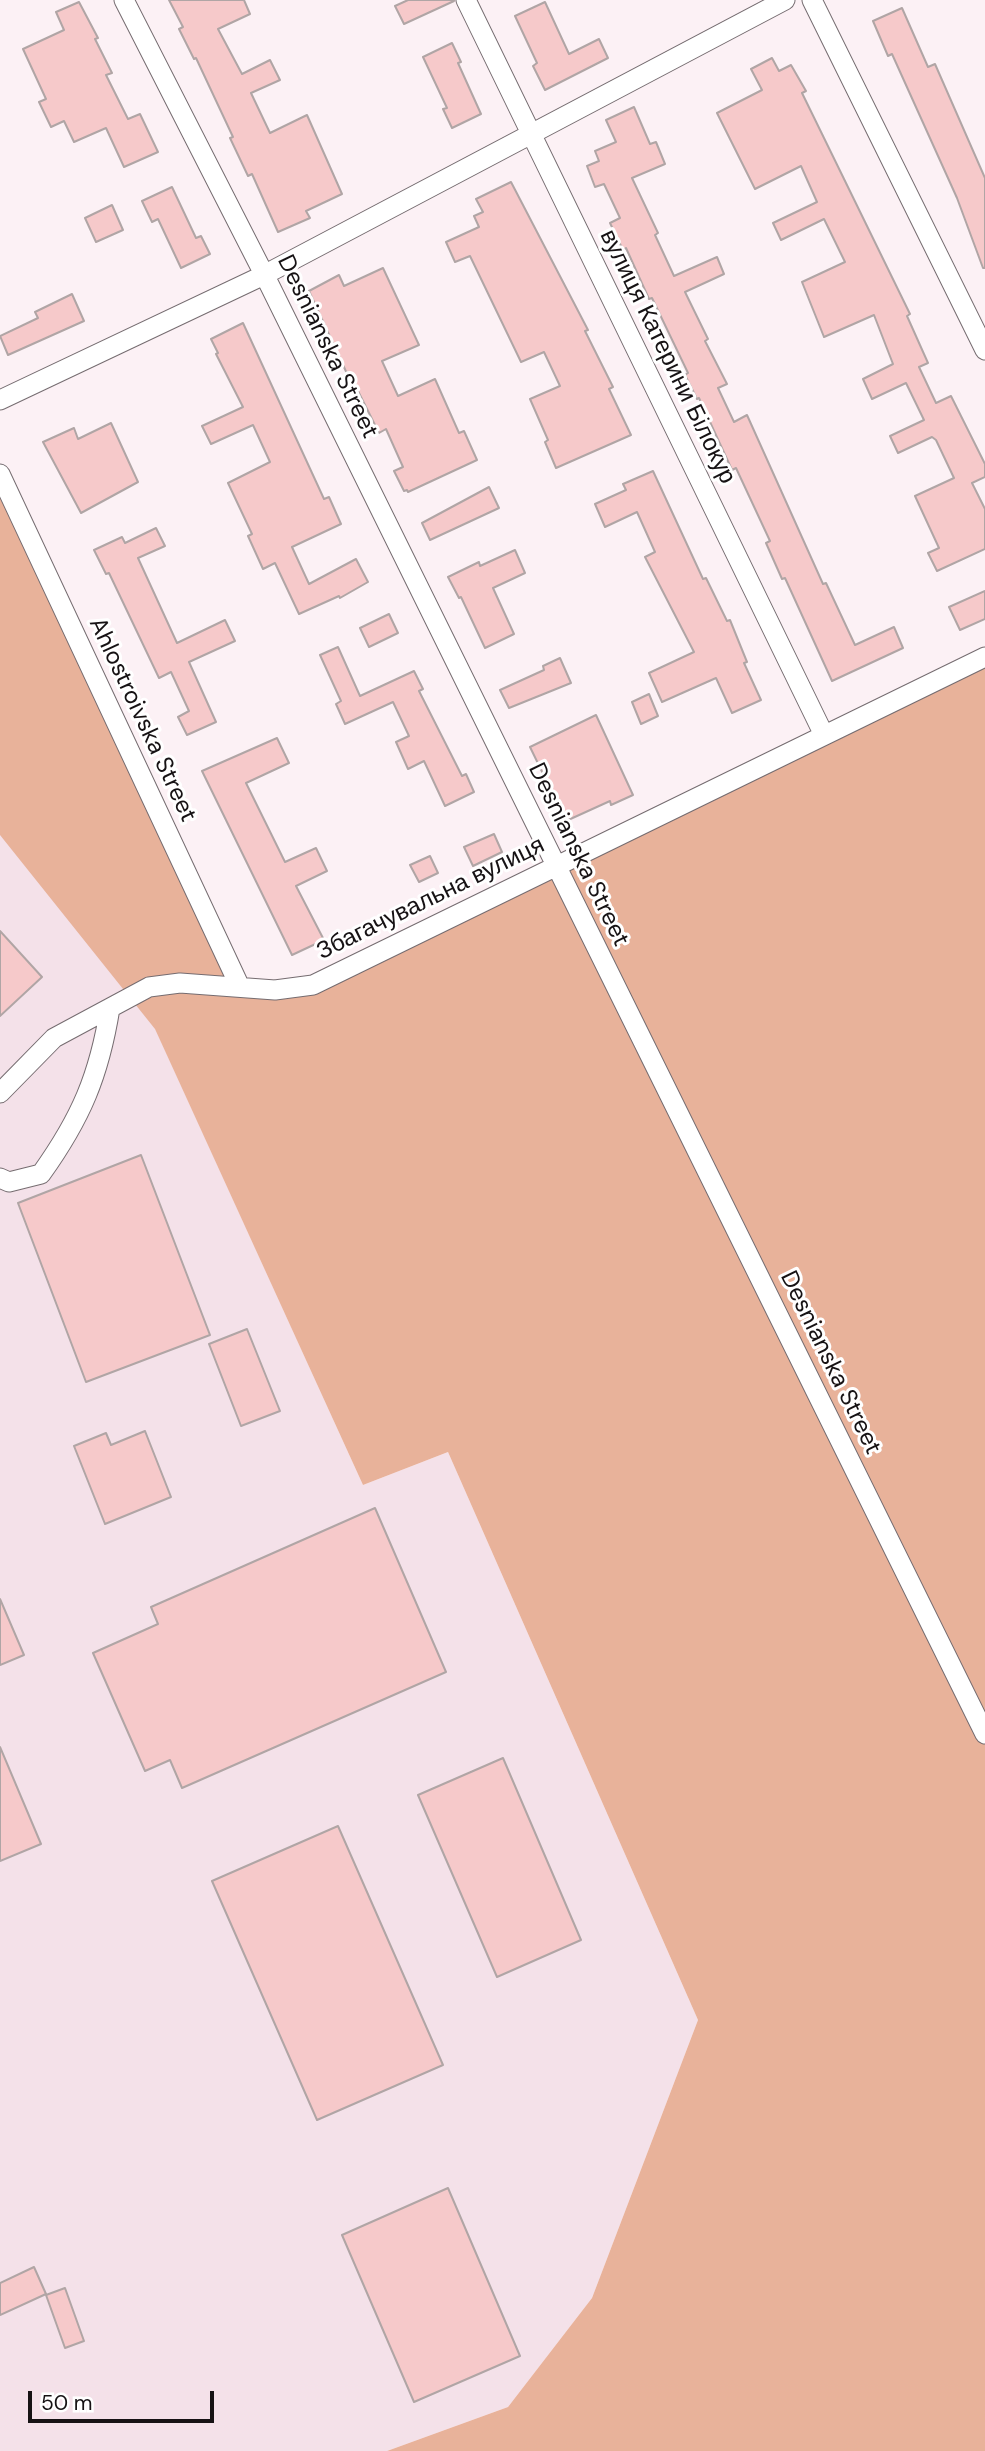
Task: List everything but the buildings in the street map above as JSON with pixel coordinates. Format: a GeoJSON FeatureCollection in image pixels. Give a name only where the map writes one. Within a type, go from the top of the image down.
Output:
{"type":"FeatureCollection","features":[{"type":"Feature","properties":{"kind":"street","name":"Desnianska Street"},"geometry":{"type":"LineString","coordinates":[[124,0],[264,275],[985,1734]]}},
{"type":"Feature","properties":{"kind":"street","name":"вулиця Катерини Білокур"},"geometry":{"type":"LineString","coordinates":[[466,0],[824,735]]}},
{"type":"Feature","properties":{"kind":"street"},"geometry":{"type":"LineString","coordinates":[[0,400],[264,275],[785,0]]}},
{"type":"Feature","properties":{"kind":"street"},"geometry":{"type":"LineString","coordinates":[[812,0],[985,350]]}},
{"type":"Feature","properties":{"kind":"street","name":"Ahlostroivska Street"},"geometry":{"type":"LineString","coordinates":[[0,474],[240,987]]}},
{"type":"Feature","properties":{"kind":"street","name":"Збагачувальна вулиця"},"geometry":{"type":"LineString","coordinates":[[0,1093],[54,1038],[149,986],[180,983],[275,990],[313,985],[985,657]]}},
{"type":"Feature","properties":{"kind":"street"},"geometry":{"type":"LineString","coordinates":[[0,1178],[9,1182],[41,1174],[64,1141],[83,1108],[94,1077],[110,1008]]}},
{"type":"Feature","properties":{"kind":"shaded area"},"geometry":{"type":"Polygon","coordinates":[[[0,474],[240,987],[313,985],[985,657],[985,2451],[387,2451],[508,2407],[592,2298],[698,2020],[448,1452],[363,1485],[155,1029],[0,835],[0,474]]]}},
{"type":"Feature","properties":{"kind":"shaded area"},"geometry":{"type":"Polygon","coordinates":[[[0,831],[149,1015],[363,1485],[448,1452],[698,2020],[592,2298],[508,2407],[387,2451],[0,2451],[0,831]]]}}]}
